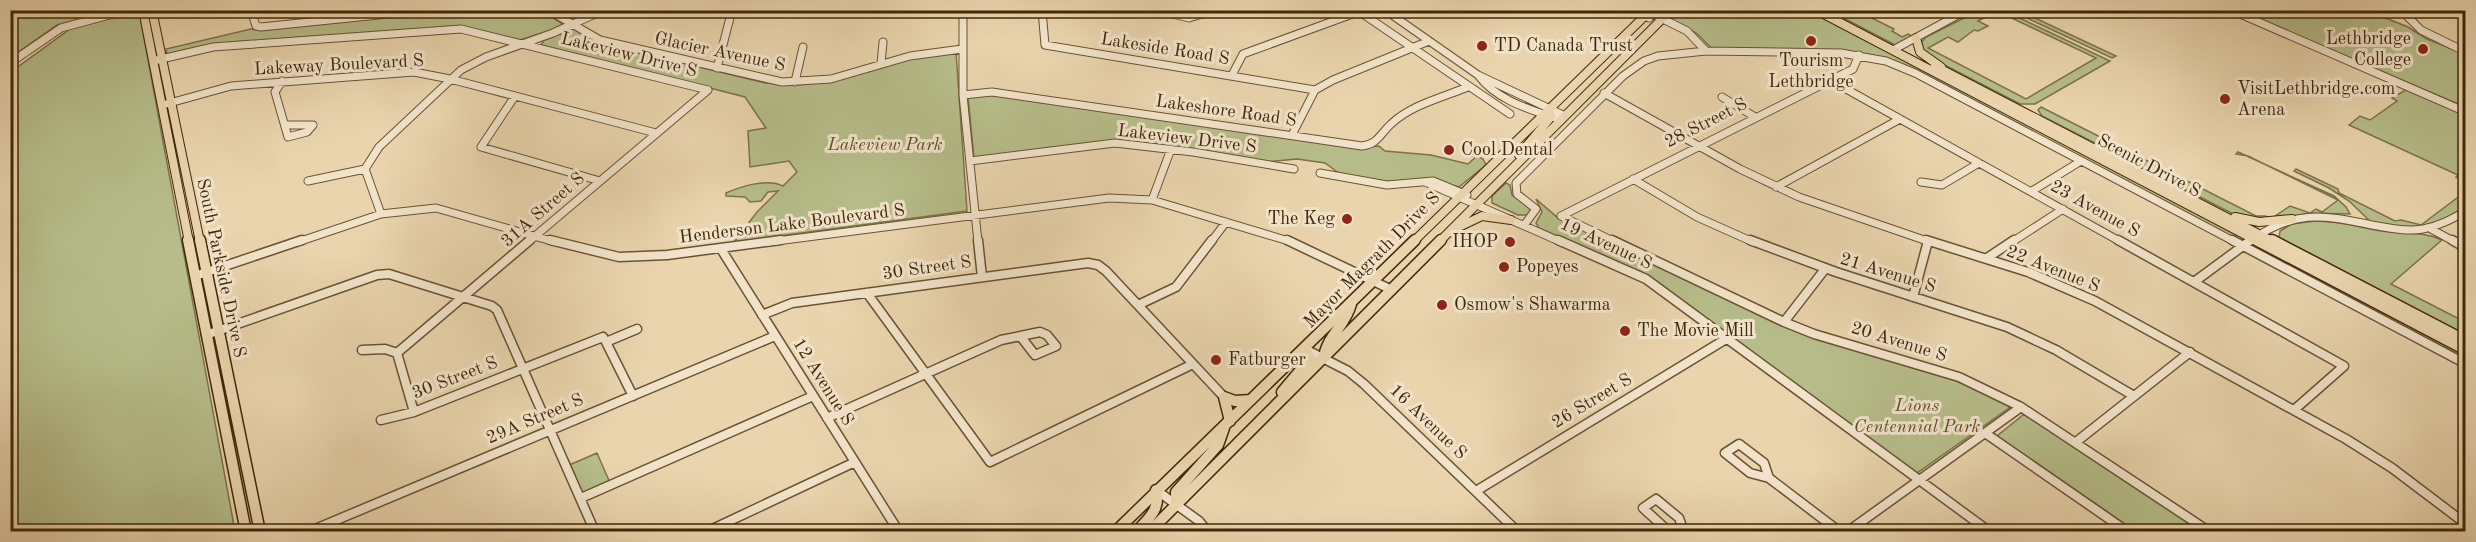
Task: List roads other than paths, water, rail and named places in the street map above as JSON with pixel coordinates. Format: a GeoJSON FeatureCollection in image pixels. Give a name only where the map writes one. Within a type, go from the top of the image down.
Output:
{"type":"FeatureCollection","features":[{"type":"Feature","properties":{"kind":"main road","name":"South Parkside Drive S"},"geometry":{"type":"LineString","coordinates":[[142,10],[157,60],[166,104],[200,275],[206,335],[246,531]]}},
{"type":"Feature","properties":{"kind":"main road","name":"South Parkside Drive S"},"geometry":{"type":"LineString","coordinates":[[152,10],[157,60]]}},
{"type":"Feature","properties":{"kind":"main road","name":"Mayor Magrath Drive S"},"geometry":{"type":"LineString","coordinates":[[1149,531],[1671,10]]}},
{"type":"Feature","properties":{"kind":"main road","name":"Scenic Drive S"},"geometry":{"type":"LineString","coordinates":[[1816,10],[2466,341]]}},
{"type":"Feature","properties":{"kind":"main road","name":"Scenic Drive S"},"geometry":{"type":"LineString","coordinates":[[1830,10],[1896,49],[1945,71],[2130,165],[2466,350]]}},
{"type":"Feature","properties":{"kind":"main road","name":"Mayor Magrath Drive S"},"geometry":{"type":"LineString","coordinates":[[1115,531],[1305,349],[1460,195],[1548,113],[1648,12]]}},
{"type":"Feature","properties":{"kind":"main road"},"geometry":{"type":"LineString","coordinates":[[1916,38],[1920,52],[1945,71]]}},
{"type":"Feature","properties":{"kind":"main road"},"geometry":{"type":"LineString","coordinates":[[1506,176],[1512,162],[1548,113]]}},
{"type":"Feature","properties":{"kind":"main road"},"geometry":{"type":"LineString","coordinates":[[2130,165],[2242,219],[2259,222],[2292,219]]}},
{"type":"Feature","properties":{"kind":"main road"},"geometry":{"type":"LineString","coordinates":[[1449,232],[1482,216],[1511,220]]}},
{"type":"Feature","properties":{"kind":"main road","name":"South Parkside Drive S"},"geometry":{"type":"LineString","coordinates":[[200,275],[218,331],[260,531]]}},
{"type":"Feature","properties":{"kind":"main road"},"geometry":{"type":"LineString","coordinates":[[1324,358],[1324,349],[1350,314],[1351,303]]}},
{"type":"Feature","properties":{"kind":"main road"},"geometry":{"type":"LineString","coordinates":[[1275,406],[1282,392],[1310,359],[1305,349]]}},
{"type":"Feature","properties":{"kind":"main road"},"geometry":{"type":"LineString","coordinates":[[1224,397],[1236,401],[1251,400]]}},
{"type":"Feature","properties":{"kind":"main road"},"geometry":{"type":"LineString","coordinates":[[1176,505],[1176,492],[1218,445],[1228,423],[1229,410],[1224,397]]}},
{"type":"Feature","properties":{"kind":"main road"},"geometry":{"type":"LineString","coordinates":[[1136,531],[1158,506],[1156,490]]}},
{"type":"Feature","properties":{"kind":"street"},"geometry":{"type":"LineString","coordinates":[[10,63],[61,28],[128,10]]}},
{"type":"Feature","properties":{"kind":"street"},"geometry":{"type":"LineString","coordinates":[[251,10],[255,23],[261,27],[427,10]]}},
{"type":"Feature","properties":{"kind":"street"},"geometry":{"type":"LineString","coordinates":[[337,18],[338,10]]}},
{"type":"Feature","properties":{"kind":"street","name":"Glacier Avenue S"},"geometry":{"type":"LineString","coordinates":[[549,10],[600,40],[770,81],[795,82],[831,79],[910,56],[962,49]]}},
{"type":"Feature","properties":{"kind":"street"},"geometry":{"type":"LineString","coordinates":[[308,181],[365,169],[379,147],[450,79],[480,60],[573,25],[604,10]]}},
{"type":"Feature","properties":{"kind":"street"},"geometry":{"type":"LineString","coordinates":[[717,68],[732,10]]}},
{"type":"Feature","properties":{"kind":"street"},"geometry":{"type":"LineString","coordinates":[[963,10],[963,95],[982,277]]}},
{"type":"Feature","properties":{"kind":"street","name":"Lakeside Road S"},"geometry":{"type":"LineString","coordinates":[[1042,10],[1045,45],[1315,90]]}},
{"type":"Feature","properties":{"kind":"street"},"geometry":{"type":"LineString","coordinates":[[1157,10],[1190,18],[1214,10]]}},
{"type":"Feature","properties":{"kind":"street"},"geometry":{"type":"LineString","coordinates":[[1384,10],[1478,75],[1482,82],[1503,96],[1563,118]]}},
{"type":"Feature","properties":{"kind":"street"},"geometry":{"type":"LineString","coordinates":[[1634,10],[1648,12],[1695,37],[1706,51]]}},
{"type":"Feature","properties":{"kind":"street"},"geometry":{"type":"LineString","coordinates":[[1896,49],[1967,10]]}},
{"type":"Feature","properties":{"kind":"street"},"geometry":{"type":"LineString","coordinates":[[2231,10],[2466,111]]}},
{"type":"Feature","properties":{"kind":"street"},"geometry":{"type":"LineString","coordinates":[[2401,10],[2421,30],[2466,52]]}},
{"type":"Feature","properties":{"kind":"street"},"geometry":{"type":"LineString","coordinates":[[1232,75],[1243,54],[1358,11],[1510,114]]}},
{"type":"Feature","properties":{"kind":"street","name":"Lakeview Drive S"},"geometry":{"type":"LineString","coordinates":[[157,60],[217,46],[449,29],[469,30],[708,90]]}},
{"type":"Feature","properties":{"kind":"street"},"geometry":{"type":"LineString","coordinates":[[1292,135],[1315,90],[1333,80],[1429,41]]}},
{"type":"Feature","properties":{"kind":"street"},"geometry":{"type":"LineString","coordinates":[[880,64],[883,42]]}},
{"type":"Feature","properties":{"kind":"street"},"geometry":{"type":"LineString","coordinates":[[795,82],[803,47]]}},
{"type":"Feature","properties":{"kind":"street"},"geometry":{"type":"LineString","coordinates":[[1525,224],[1536,209],[1517,194],[1516,183],[1604,93],[1644,61],[1675,53],[1706,51],[1820,52],[1859,55]]}},
{"type":"Feature","properties":{"kind":"street","name":"28 Street S"},"geometry":{"type":"LineString","coordinates":[[1561,216],[1856,66],[1859,55]]}},
{"type":"Feature","properties":{"kind":"street","name":"Scenic Drive S"},"geometry":{"type":"LineString","coordinates":[[1859,55],[1888,62],[1916,73],[2466,364]]}},
{"type":"Feature","properties":{"kind":"street","name":"Lakeway Boulevard S"},"geometry":{"type":"LineString","coordinates":[[166,104],[231,86],[414,72],[450,79],[656,133]]}},
{"type":"Feature","properties":{"kind":"street","name":"23 Avenue S"},"geometry":{"type":"LineString","coordinates":[[1830,80],[2344,366],[2294,410]]}},
{"type":"Feature","properties":{"kind":"street"},"geometry":{"type":"LineString","coordinates":[[282,81],[275,92],[285,125]]}},
{"type":"Feature","properties":{"kind":"street","name":"Lakeshore Road S"},"geometry":{"type":"LineString","coordinates":[[963,95],[992,92],[1367,145],[1379,140],[1390,125],[1403,116],[1468,87]]}},
{"type":"Feature","properties":{"kind":"street","name":"31A Street S"},"geometry":{"type":"LineString","coordinates":[[397,352],[464,298],[708,90]]}},
{"type":"Feature","properties":{"kind":"street","name":"22 Avenue S"},"geometry":{"type":"LineString","coordinates":[[1604,93],[1776,187],[1834,211],[1987,258],[2076,292],[2190,352],[2392,468],[2466,524]]}},
{"type":"Feature","properties":{"kind":"street"},"geometry":{"type":"LineString","coordinates":[[515,96],[482,147],[600,181]]}},
{"type":"Feature","properties":{"kind":"street"},"geometry":{"type":"LineString","coordinates":[[1722,97],[1755,117]]}},
{"type":"Feature","properties":{"kind":"street"},"geometry":{"type":"LineString","coordinates":[[1776,187],[1900,119]]}},
{"type":"Feature","properties":{"kind":"street","name":"Lakeview Drive S"},"geometry":{"type":"LineString","coordinates":[[970,161],[1115,143],[1172,149],[1294,169]]}},
{"type":"Feature","properties":{"kind":"street"},"geometry":{"type":"LineString","coordinates":[[1152,200],[1172,149]]}},
{"type":"Feature","properties":{"kind":"street"},"geometry":{"type":"LineString","coordinates":[[2032,191],[2081,161]]}},
{"type":"Feature","properties":{"kind":"street"},"geometry":{"type":"LineString","coordinates":[[1921,182],[1942,185],[1979,163]]}},
{"type":"Feature","properties":{"kind":"street"},"geometry":{"type":"LineString","coordinates":[[365,169],[381,214]]}},
{"type":"Feature","properties":{"kind":"street"},"geometry":{"type":"LineString","coordinates":[[1320,173],[1387,185],[1425,182],[1460,195]]}},
{"type":"Feature","properties":{"kind":"street","name":"21 Avenue S"},"geometry":{"type":"LineString","coordinates":[[1633,178],[1669,204],[1700,219],[1825,269],[2005,326],[2047,344],[2134,396]]}},
{"type":"Feature","properties":{"kind":"street","name":"19 Avenue S"},"geometry":{"type":"LineString","coordinates":[[1460,195],[1646,279],[1990,531]]}},
{"type":"Feature","properties":{"kind":"street","name":"Henderson Lake Boulevard S"},"geometry":{"type":"LineString","coordinates":[[200,275],[381,214],[436,208],[595,253],[619,257],[721,249],[1109,198],[1152,200],[1296,243],[1392,290]]}},
{"type":"Feature","properties":{"kind":"street","name":"19 Avenue S"},"geometry":{"type":"LineString","coordinates":[[1478,203],[1510,214],[1525,224]]}},
{"type":"Feature","properties":{"kind":"street"},"geometry":{"type":"LineString","coordinates":[[1987,258],[2063,209]]}},
{"type":"Feature","properties":{"kind":"street"},"geometry":{"type":"LineString","coordinates":[[2194,282],[2273,226],[2292,219],[2325,218],[2380,228],[2431,229],[2450,223],[2466,211]]}},
{"type":"Feature","properties":{"kind":"street","name":"20 Avenue S"},"geometry":{"type":"LineString","coordinates":[[1561,216],[1784,322],[1814,334],[1959,377],[2021,407],[2210,531]]}},
{"type":"Feature","properties":{"kind":"street"},"geometry":{"type":"LineString","coordinates":[[1224,397],[1138,305],[1176,287],[1226,222]]}},
{"type":"Feature","properties":{"kind":"street"},"geometry":{"type":"LineString","coordinates":[[2431,229],[2466,248]]}},
{"type":"Feature","properties":{"kind":"street"},"geometry":{"type":"LineString","coordinates":[[1913,297],[1928,241]]}},
{"type":"Feature","properties":{"kind":"street","name":"12 Avenue S"},"geometry":{"type":"LineString","coordinates":[[721,249],[899,531]]}},
{"type":"Feature","properties":{"kind":"street","name":"30 Street S"},"geometry":{"type":"LineString","coordinates":[[762,315],[792,303],[1088,262],[1098,265],[1138,305]]}},
{"type":"Feature","properties":{"kind":"street"},"geometry":{"type":"LineString","coordinates":[[1784,322],[1825,269]]}},
{"type":"Feature","properties":{"kind":"street"},"geometry":{"type":"LineString","coordinates":[[206,335],[377,275],[389,274],[492,306],[497,310],[552,430],[595,531]]}},
{"type":"Feature","properties":{"kind":"street"},"geometry":{"type":"LineString","coordinates":[[867,293],[990,462],[1193,364]]}},
{"type":"Feature","properties":{"kind":"street","name":"30 Street S"},"geometry":{"type":"LineString","coordinates":[[381,420],[414,412],[603,338],[606,342],[638,329]]}},
{"type":"Feature","properties":{"kind":"street","name":"29A Street S"},"geometry":{"type":"LineString","coordinates":[[308,531],[775,336]]}},
{"type":"Feature","properties":{"kind":"street"},"geometry":{"type":"LineString","coordinates":[[827,418],[1001,340],[1021,337]]}},
{"type":"Feature","properties":{"kind":"street","name":"26 Street S"},"geometry":{"type":"LineString","coordinates":[[1476,491],[1726,339]]}},
{"type":"Feature","properties":{"kind":"street"},"geometry":{"type":"LineString","coordinates":[[606,342],[633,396]]}},
{"type":"Feature","properties":{"kind":"street"},"geometry":{"type":"LineString","coordinates":[[362,350],[385,349],[397,352],[414,412]]}},
{"type":"Feature","properties":{"kind":"street","name":"16 Avenue S"},"geometry":{"type":"LineString","coordinates":[[1305,349],[1348,371],[1364,384],[1518,531]]}},
{"type":"Feature","properties":{"kind":"street"},"geometry":{"type":"LineString","coordinates":[[2076,442],[2190,352]]}},
{"type":"Feature","properties":{"kind":"street"},"geometry":{"type":"LineString","coordinates":[[581,498],[813,396]]}},
{"type":"Feature","properties":{"kind":"street"},"geometry":{"type":"LineString","coordinates":[[1847,531],[2021,407]]}},
{"type":"Feature","properties":{"kind":"street"},"geometry":{"type":"LineString","coordinates":[[1985,433],[2128,531]]}},
{"type":"Feature","properties":{"kind":"street"},"geometry":{"type":"LineString","coordinates":[[1769,478],[1764,463],[1739,444],[1725,453],[1750,473],[1769,478],[1840,531]]}},
{"type":"Feature","properties":{"kind":"street"},"geometry":{"type":"LineString","coordinates":[[706,531],[855,462]]}},
{"type":"Feature","properties":{"kind":"street"},"geometry":{"type":"LineString","coordinates":[[1156,490],[1199,521],[1208,531]]}},
{"type":"Feature","properties":{"kind":"street"},"geometry":{"type":"LineString","coordinates":[[1676,531],[1666,529],[1643,508],[1656,499],[1679,518],[1684,531]]}},
{"type":"Feature","properties":{"kind":"place","name":"Tourism Lethbridge"},"geometry":{"type":"Point","coordinates":[1811,41]}},
{"type":"Feature","properties":{"kind":"place","name":"TD Canada Trust"},"geometry":{"type":"Point","coordinates":[1482,46]}},
{"type":"Feature","properties":{"kind":"place","name":"Lethbridge College"},"geometry":{"type":"Point","coordinates":[2423,49]}},
{"type":"Feature","properties":{"kind":"place","name":"VisitLethbridge.com Arena"},"geometry":{"type":"Point","coordinates":[2225,99]}},
{"type":"Feature","properties":{"kind":"place","name":"Cool Dental"},"geometry":{"type":"Point","coordinates":[1449,150]}},
{"type":"Feature","properties":{"kind":"place","name":"The Keg"},"geometry":{"type":"Point","coordinates":[1347,219]}},
{"type":"Feature","properties":{"kind":"place","name":"IHOP"},"geometry":{"type":"Point","coordinates":[1510,242]}},
{"type":"Feature","properties":{"kind":"place","name":"Popeyes"},"geometry":{"type":"Point","coordinates":[1504,267]}},
{"type":"Feature","properties":{"kind":"place","name":"Osmow's Shawarma"},"geometry":{"type":"Point","coordinates":[1442,305]}},
{"type":"Feature","properties":{"kind":"place","name":"The Movie Mill"},"geometry":{"type":"Point","coordinates":[1625,331]}},
{"type":"Feature","properties":{"kind":"place","name":"Fatburger"},"geometry":{"type":"Point","coordinates":[1216,360]}},
{"type":"Feature","properties":{"kind":"park label","name":"Lakeview Park"},"geometry":{"type":"Point","coordinates":[885,145]}},
{"type":"Feature","properties":{"kind":"park label","name":"Lions Centennial Park"},"geometry":{"type":"Point","coordinates":[1917,416]}}]}
